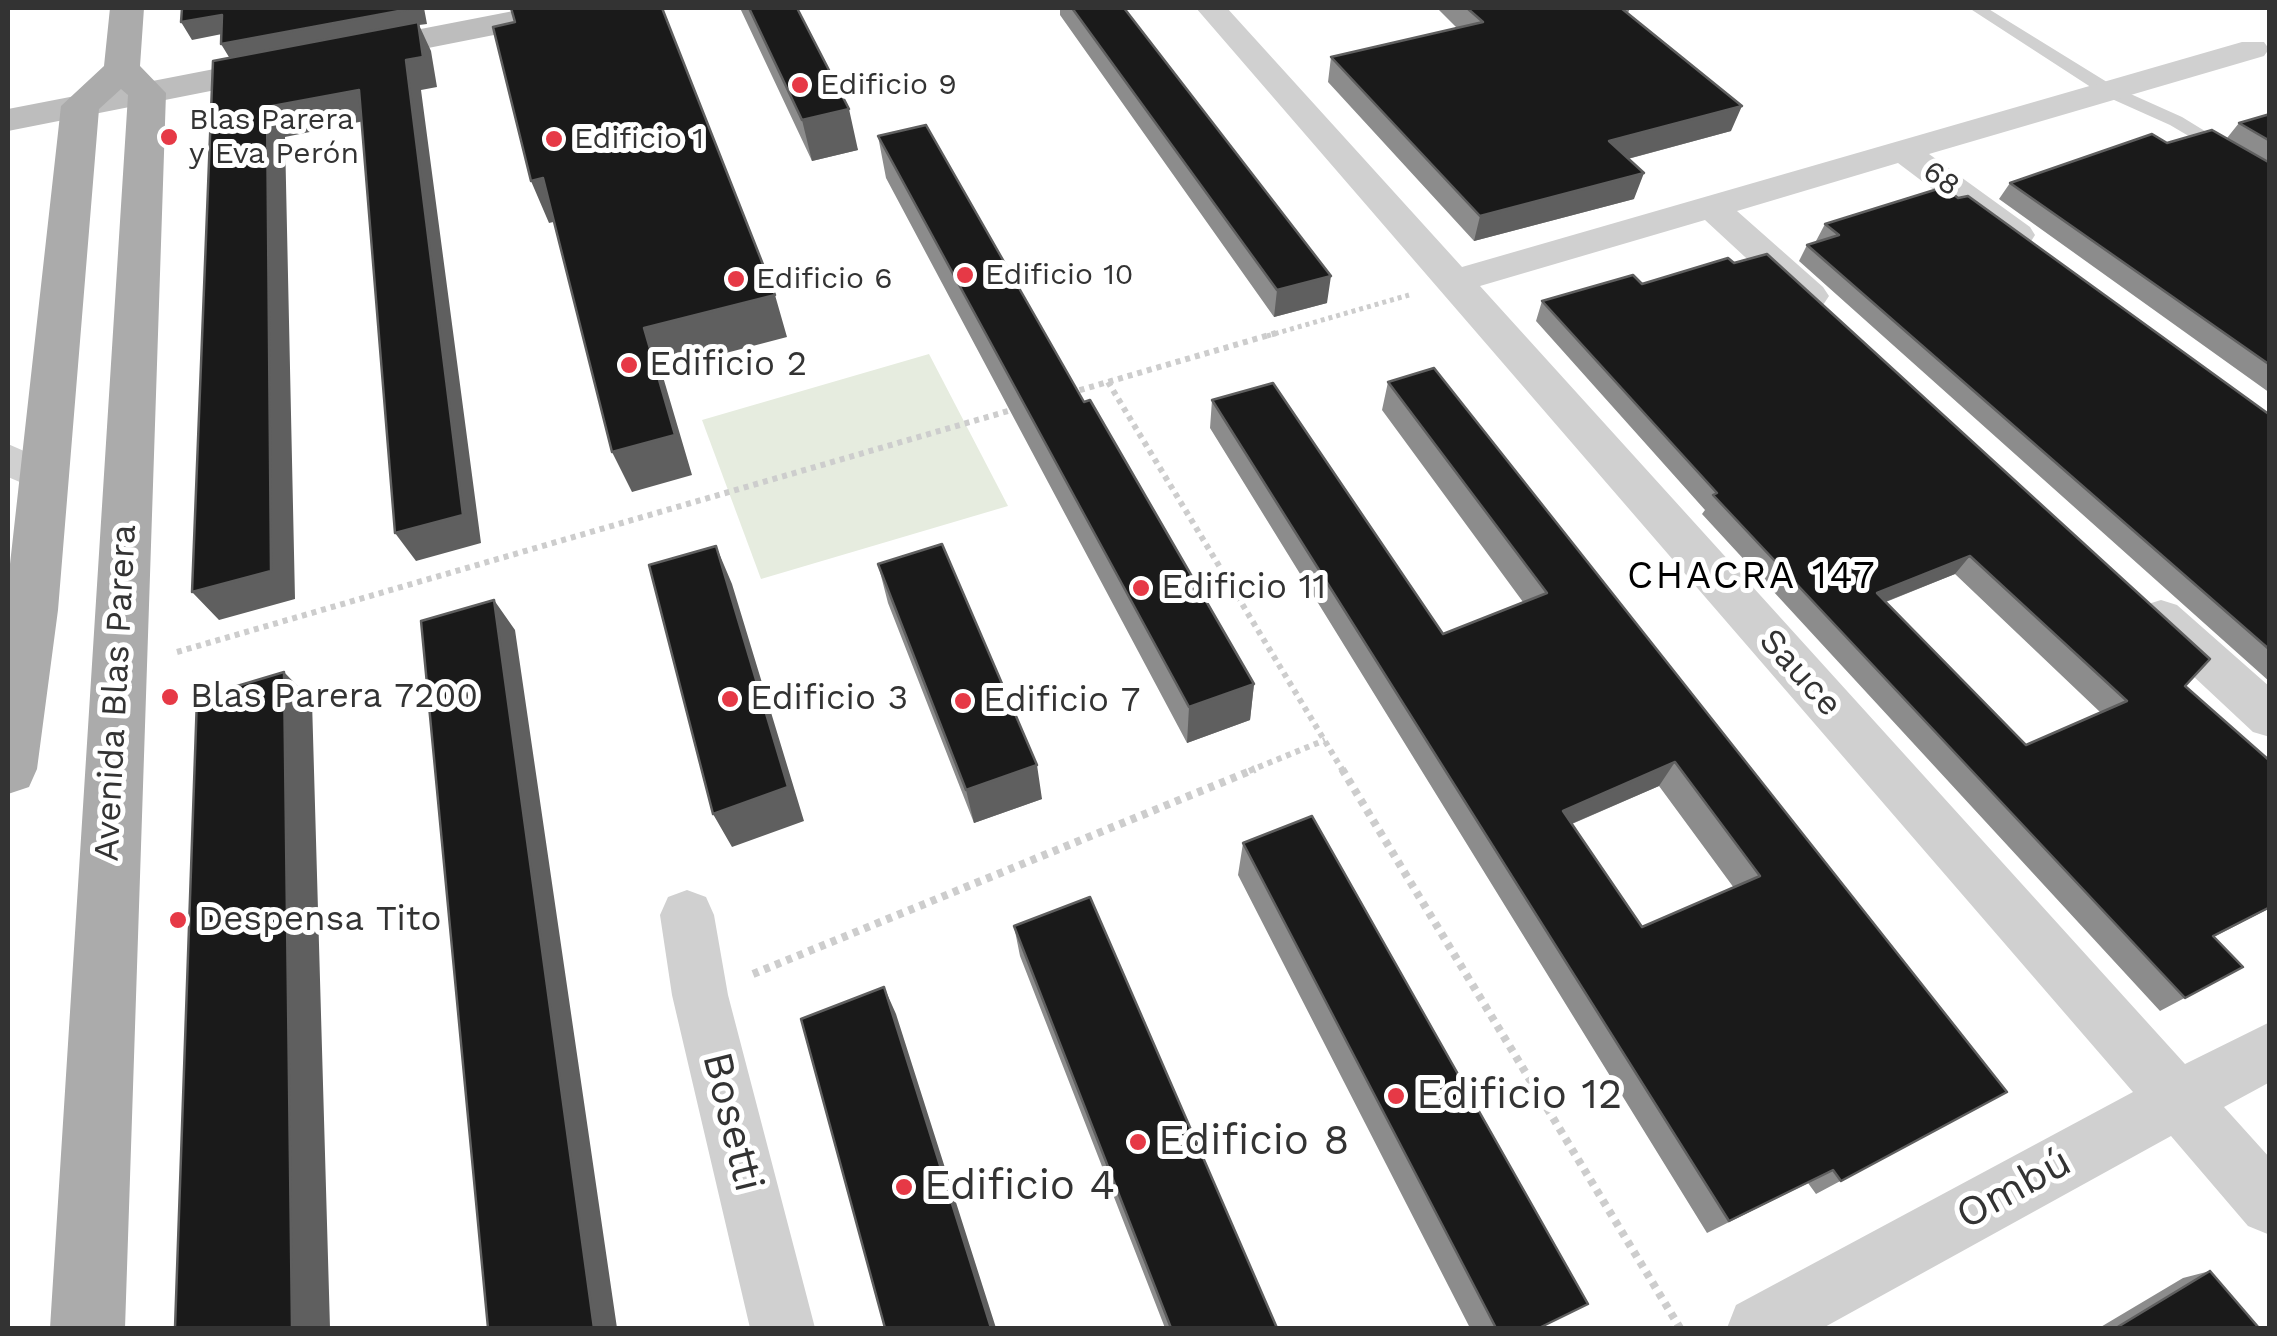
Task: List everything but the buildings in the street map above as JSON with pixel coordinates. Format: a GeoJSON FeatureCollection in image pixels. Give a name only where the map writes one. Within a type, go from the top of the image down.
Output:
{"type":"FeatureCollection","features":[{"type":"Feature","properties":{"kind":"main road","name":"Avenida Blas Parera"},"geometry":{"type":"LineString","coordinates":[[87,1328],[116,670],[134,81],[127,8]]}},
{"type":"Feature","properties":{"kind":"main road"},"geometry":{"type":"LineString","coordinates":[[8,768],[24,468],[80,106],[134,81]]}},
{"type":"Feature","properties":{"kind":"street"},"geometry":{"type":"LineString","coordinates":[[134,81],[442,8]]}},
{"type":"Feature","properties":{"kind":"street"},"geometry":{"type":"LineString","coordinates":[[8,90],[134,81],[580,8]]}},
{"type":"Feature","properties":{"kind":"street","name":"Sauce"},"geometry":{"type":"LineString","coordinates":[[1211,8],[2270,1204]]}},
{"type":"Feature","properties":{"kind":"street"},"geometry":{"type":"LineString","coordinates":[[1453,282],[2253,50]]}},
{"type":"Feature","properties":{"kind":"street"},"geometry":{"type":"LineString","coordinates":[[8,120],[80,106]]}},
{"type":"Feature","properties":{"kind":"street","name":"68"},"geometry":{"type":"LineString","coordinates":[[1903,151],[2046,256]]}},
{"type":"Feature","properties":{"kind":"street"},"geometry":{"type":"LineString","coordinates":[[1712,207],[1844,328]]}},
{"type":"Feature","properties":{"kind":"street"},"geometry":{"type":"LineString","coordinates":[[2138,596],[2270,717]]}},
{"type":"Feature","properties":{"kind":"street","name":"Bosetti"},"geometry":{"type":"LineString","coordinates":[[687,915],[700,995],[783,1328]]}},
{"type":"Feature","properties":{"kind":"street","name":"Ombú"},"geometry":{"type":"LineString","coordinates":[[1759,1328],[2270,1050]]}},
{"type":"Feature","properties":{"kind":"lane"},"geometry":{"type":"LineString","coordinates":[[1977,8],[2109,91],[2176,121],[2270,179]]}},
{"type":"Feature","properties":{"kind":"path"},"geometry":{"type":"LineString","coordinates":[[1051,398],[1453,282]]}},
{"type":"Feature","properties":{"kind":"path"},"geometry":{"type":"LineString","coordinates":[[1108,382],[1680,1328]]}},
{"type":"Feature","properties":{"kind":"path"},"geometry":{"type":"LineString","coordinates":[[116,670],[1032,404]]}},
{"type":"Feature","properties":{"kind":"path"},"geometry":{"type":"LineString","coordinates":[[700,995],[1325,740]]}},
{"type":"Feature","properties":{"kind":"shaded area"},"geometry":{"type":"Polygon","coordinates":[[[929,354],[1008,506],[761,579],[702,420],[929,354]]]}},
{"type":"Feature","properties":{"kind":"place","name":"Edificio 9"},"geometry":{"type":"Point","coordinates":[800,85]}},
{"type":"Feature","properties":{"kind":"place","name":"Blas Parera y Eva Perón"},"geometry":{"type":"Point","coordinates":[169,137]}},
{"type":"Feature","properties":{"kind":"place","name":"Edificio 1"},"geometry":{"type":"Point","coordinates":[554,139]}},
{"type":"Feature","properties":{"kind":"place","name":"Edificio 10"},"geometry":{"type":"Point","coordinates":[965,275]}},
{"type":"Feature","properties":{"kind":"place","name":"Edificio 6"},"geometry":{"type":"Point","coordinates":[736,279]}},
{"type":"Feature","properties":{"kind":"place","name":"Edificio 2"},"geometry":{"type":"Point","coordinates":[629,365]}},
{"type":"Feature","properties":{"kind":"place","name":"Edificio 11"},"geometry":{"type":"Point","coordinates":[1141,588]}},
{"type":"Feature","properties":{"kind":"place","name":"Blas Parera 7200"},"geometry":{"type":"Point","coordinates":[170,697]}},
{"type":"Feature","properties":{"kind":"place","name":"Edificio 3"},"geometry":{"type":"Point","coordinates":[730,699]}},
{"type":"Feature","properties":{"kind":"place","name":"Edificio 7"},"geometry":{"type":"Point","coordinates":[963,701]}},
{"type":"Feature","properties":{"kind":"place","name":"Despensa Tito"},"geometry":{"type":"Point","coordinates":[178,920]}},
{"type":"Feature","properties":{"kind":"place","name":"Edificio 12"},"geometry":{"type":"Point","coordinates":[1396,1096]}},
{"type":"Feature","properties":{"kind":"place","name":"Edificio 8"},"geometry":{"type":"Point","coordinates":[1138,1142]}},
{"type":"Feature","properties":{"kind":"place","name":"Edificio 4"},"geometry":{"type":"Point","coordinates":[904,1187]}},
{"type":"Feature","properties":{"kind":"district","name":"CHACRA 147"},"geometry":{"type":"Point","coordinates":[1752,577]}}]}
